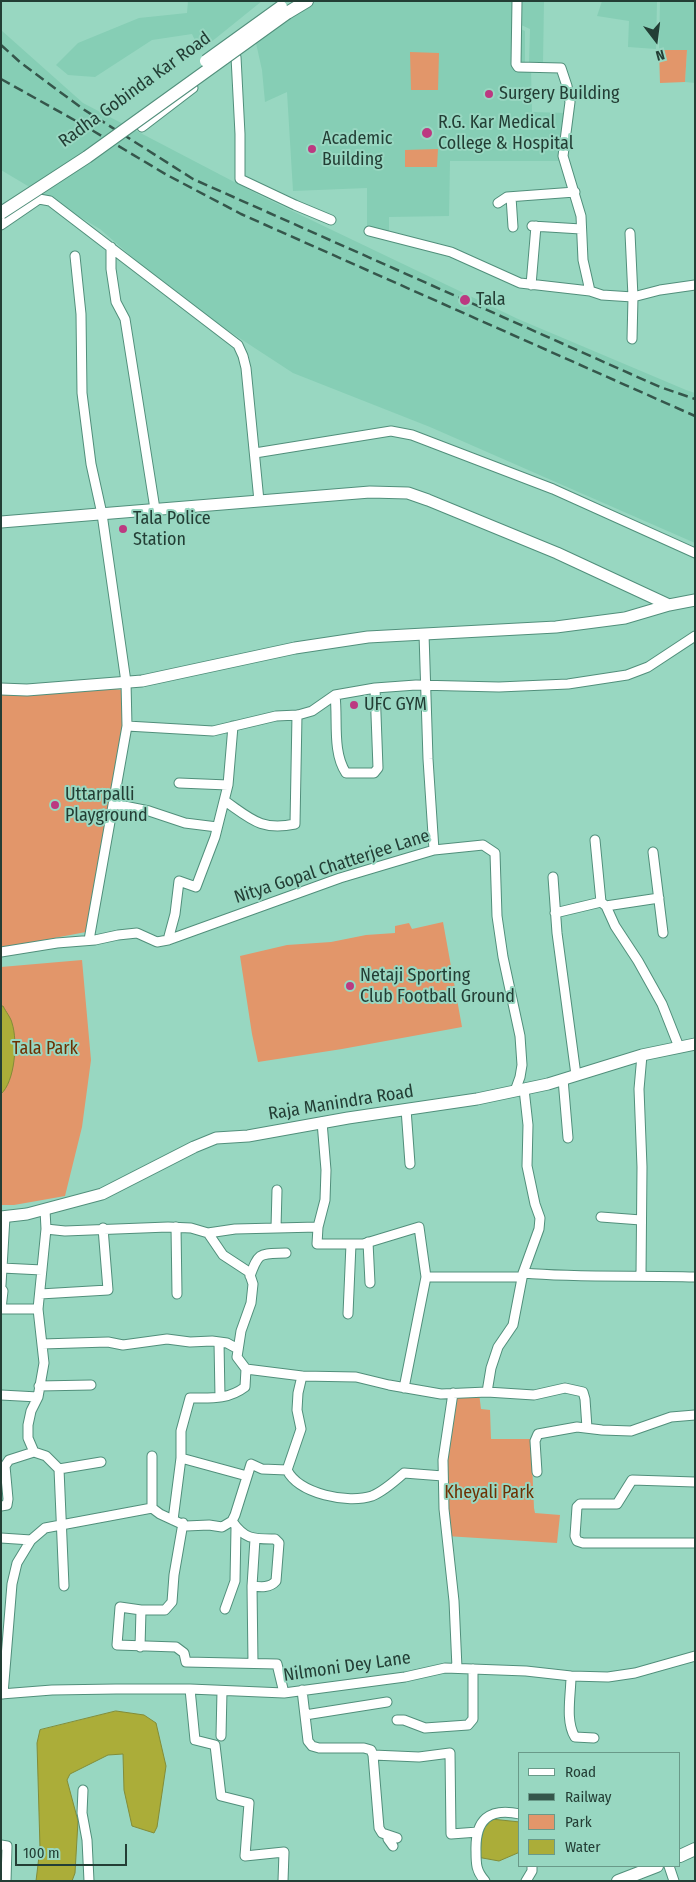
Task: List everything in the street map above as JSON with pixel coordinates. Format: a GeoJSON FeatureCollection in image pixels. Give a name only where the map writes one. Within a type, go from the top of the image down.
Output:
{"type":"FeatureCollection","features":[{"type":"Feature","properties":{"kind":"main road","name":"Radha Gobinda Kar Road"},"geometry":{"type":"LineString","coordinates":[[1,204],[141,111],[285,7],[303,2]]}},
{"type":"Feature","properties":{"kind":"main road"},"geometry":{"type":"LineString","coordinates":[[1,214],[87,157],[285,7]]}},
{"type":"Feature","properties":{"kind":"main road"},"geometry":{"type":"LineString","coordinates":[[681,1856],[695,1849]]}},
{"type":"Feature","properties":{"kind":"main road"},"geometry":{"type":"LineString","coordinates":[[618,1881],[654,1867]]}},
{"type":"Feature","properties":{"kind":"street"},"geometry":{"type":"LineString","coordinates":[[517,1],[516,64],[518,67],[561,68],[567,86],[570,102],[564,156],[581,216],[583,260],[590,291]]}},
{"type":"Feature","properties":{"kind":"street"},"geometry":{"type":"LineString","coordinates":[[142,127],[300,10],[303,2]]}},
{"type":"Feature","properties":{"kind":"street"},"geometry":{"type":"LineString","coordinates":[[236,57],[240,179],[294,205],[331,220]]}},
{"type":"Feature","properties":{"kind":"street"},"geometry":{"type":"LineString","coordinates":[[498,203],[511,197],[575,192]]}},
{"type":"Feature","properties":{"kind":"street"},"geometry":{"type":"LineString","coordinates":[[511,197],[513,227]]}},
{"type":"Feature","properties":{"kind":"street"},"geometry":{"type":"LineString","coordinates":[[1,225],[39,199],[50,201],[238,345],[246,368],[259,501]]}},
{"type":"Feature","properties":{"kind":"street"},"geometry":{"type":"LineString","coordinates":[[531,285],[533,226],[581,229]]}},
{"type":"Feature","properties":{"kind":"street"},"geometry":{"type":"LineString","coordinates":[[369,231],[451,252],[520,284],[590,291],[602,295],[633,297],[660,290],[695,285]]}},
{"type":"Feature","properties":{"kind":"street"},"geometry":{"type":"LineString","coordinates":[[630,233],[633,297],[632,339]]}},
{"type":"Feature","properties":{"kind":"street"},"geometry":{"type":"LineString","coordinates":[[111,247],[111,269],[116,302],[125,320],[155,509]]}},
{"type":"Feature","properties":{"kind":"street"},"geometry":{"type":"LineString","coordinates":[[75,256],[81,314],[82,393],[91,464],[102,514],[126,682],[128,726],[89,940]]}},
{"type":"Feature","properties":{"kind":"street"},"geometry":{"type":"LineString","coordinates":[[255,453],[390,431],[412,435],[553,489],[695,552]]}},
{"type":"Feature","properties":{"kind":"street"},"geometry":{"type":"LineString","coordinates":[[1,522],[370,492],[408,493],[557,553],[669,605]]}},
{"type":"Feature","properties":{"kind":"street"},"geometry":{"type":"LineString","coordinates":[[1,688],[27,690],[142,681],[304,647],[368,637],[556,627],[626,618],[669,605],[695,600]]}},
{"type":"Feature","properties":{"kind":"street"},"geometry":{"type":"LineString","coordinates":[[424,634],[434,850]]}},
{"type":"Feature","properties":{"kind":"street"},"geometry":{"type":"LineString","coordinates":[[128,726],[214,731],[276,716],[297,715],[312,711],[335,695],[375,688],[426,685],[499,687],[568,684],[627,675],[648,667],[695,636]]}},
{"type":"Feature","properties":{"kind":"street"},"geometry":{"type":"LineString","coordinates":[[335,695],[338,746],[343,769],[346,773],[374,773],[378,768],[375,688]]}},
{"type":"Feature","properties":{"kind":"street"},"geometry":{"type":"LineString","coordinates":[[225,802],[261,825],[270,827],[295,824],[297,715]]}},
{"type":"Feature","properties":{"kind":"street"},"geometry":{"type":"LineString","coordinates":[[168,940],[175,914],[179,881],[196,887],[225,802],[233,726]]}},
{"type":"Feature","properties":{"kind":"street"},"geometry":{"type":"LineString","coordinates":[[179,782],[228,785]]}},
{"type":"Feature","properties":{"kind":"street"},"geometry":{"type":"LineString","coordinates":[[114,804],[149,811],[184,823],[217,828]]}},
{"type":"Feature","properties":{"kind":"street"},"geometry":{"type":"LineString","coordinates":[[595,840],[604,904],[662,1004],[679,1047]]}},
{"type":"Feature","properties":{"kind":"street","name":"Nitya Gopal Chatterjee Lane"},"geometry":{"type":"LineString","coordinates":[[1,952],[137,933],[157,942],[168,940],[340,878],[434,850],[483,845],[495,853],[496,916],[520,1036],[522,1065],[519,1090]]}},
{"type":"Feature","properties":{"kind":"street"},"geometry":{"type":"LineString","coordinates":[[653,852],[663,933]]}},
{"type":"Feature","properties":{"kind":"street"},"geometry":{"type":"LineString","coordinates":[[553,877],[555,913],[576,1075]]}},
{"type":"Feature","properties":{"kind":"street"},"geometry":{"type":"LineString","coordinates":[[555,913],[604,904],[659,898]]}},
{"type":"Feature","properties":{"kind":"street","name":"Raja Manindra Road"},"geometry":{"type":"LineString","coordinates":[[3,1217],[45,1210],[102,1194],[194,1147],[216,1138],[248,1136],[322,1122],[477,1099],[563,1079],[642,1055],[695,1044]]}},
{"type":"Feature","properties":{"kind":"street"},"geometry":{"type":"LineString","coordinates":[[640,1275],[642,1167],[640,1089],[642,1055]]}},
{"type":"Feature","properties":{"kind":"street"},"geometry":{"type":"LineString","coordinates":[[563,1079],[568,1138]]}},
{"type":"Feature","properties":{"kind":"street"},"geometry":{"type":"LineString","coordinates":[[487,1392],[491,1368],[498,1347],[513,1324],[523,1275],[540,1218],[527,1166],[528,1124],[519,1090]]}},
{"type":"Feature","properties":{"kind":"street"},"geometry":{"type":"LineString","coordinates":[[406,1110],[410,1164]]}},
{"type":"Feature","properties":{"kind":"street"},"geometry":{"type":"LineString","coordinates":[[322,1122],[326,1170],[325,1200],[318,1227],[317,1244],[368,1242],[419,1228],[426,1277],[404,1388]]}},
{"type":"Feature","properties":{"kind":"street"},"geometry":{"type":"LineString","coordinates":[[276,1228],[277,1190]]}},
{"type":"Feature","properties":{"kind":"street"},"geometry":{"type":"LineString","coordinates":[[34,1452],[28,1438],[28,1425],[31,1411],[38,1397],[44,1363],[38,1309],[46,1229],[45,1210]]}},
{"type":"Feature","properties":{"kind":"street"},"geometry":{"type":"LineString","coordinates":[[3,1217],[1,1287],[3,1292],[1,1309],[38,1309]]}},
{"type":"Feature","properties":{"kind":"street"},"geometry":{"type":"LineString","coordinates":[[601,1217],[641,1220]]}},
{"type":"Feature","properties":{"kind":"street"},"geometry":{"type":"LineString","coordinates":[[46,1229],[65,1231],[102,1228],[176,1227],[191,1228],[208,1233],[235,1229],[318,1227]]}},
{"type":"Feature","properties":{"kind":"street"},"geometry":{"type":"LineString","coordinates":[[176,1227],[176,1294]]}},
{"type":"Feature","properties":{"kind":"street"},"geometry":{"type":"LineString","coordinates":[[40,1294],[106,1292],[108,1290],[102,1228]]}},
{"type":"Feature","properties":{"kind":"street"},"geometry":{"type":"LineString","coordinates":[[173,1520],[181,1458],[181,1431],[190,1398],[220,1398],[236,1394],[245,1388],[246,1369],[237,1357],[241,1331],[251,1303],[253,1284],[249,1272],[223,1255],[208,1233]]}},
{"type":"Feature","properties":{"kind":"street"},"geometry":{"type":"LineString","coordinates":[[368,1242],[370,1283]]}},
{"type":"Feature","properties":{"kind":"street"},"geometry":{"type":"LineString","coordinates":[[348,1314],[351,1244]]}},
{"type":"Feature","properties":{"kind":"street"},"geometry":{"type":"LineString","coordinates":[[250,1276],[256,1258],[261,1255],[286,1253]]}},
{"type":"Feature","properties":{"kind":"street"},"geometry":{"type":"LineString","coordinates":[[2,1268],[42,1270]]}},
{"type":"Feature","properties":{"kind":"street"},"geometry":{"type":"LineString","coordinates":[[426,1277],[523,1275],[695,1277]]}},
{"type":"Feature","properties":{"kind":"street"},"geometry":{"type":"LineString","coordinates":[[42,1344],[108,1342],[123,1345],[167,1339],[226,1343],[238,1349]]}},
{"type":"Feature","properties":{"kind":"street"},"geometry":{"type":"LineString","coordinates":[[218,1342],[220,1398]]}},
{"type":"Feature","properties":{"kind":"street"},"geometry":{"type":"LineString","coordinates":[[246,1369],[302,1376],[356,1377],[441,1394],[487,1392],[534,1394],[565,1388],[578,1390],[583,1392],[585,1399],[587,1428]]}},
{"type":"Feature","properties":{"kind":"street"},"geometry":{"type":"LineString","coordinates":[[302,1376],[297,1410],[301,1429],[287,1470],[290,1476],[306,1487],[330,1497],[349,1498],[372,1496],[390,1485],[404,1473],[443,1476]]}},
{"type":"Feature","properties":{"kind":"street"},"geometry":{"type":"LineString","coordinates":[[39,1386],[91,1384]]}},
{"type":"Feature","properties":{"kind":"street"},"geometry":{"type":"LineString","coordinates":[[453,1393],[443,1460],[443,1476],[444,1509],[454,1601],[457,1668]]}},
{"type":"Feature","properties":{"kind":"street"},"geometry":{"type":"LineString","coordinates":[[1,1396],[38,1397]]}},
{"type":"Feature","properties":{"kind":"street"},"geometry":{"type":"LineString","coordinates":[[537,1472],[535,1441],[538,1434],[567,1428],[631,1430],[671,1417],[695,1415]]}},
{"type":"Feature","properties":{"kind":"street"},"geometry":{"type":"LineString","coordinates":[[1,1506],[6,1505],[8,1499],[5,1466],[9,1460],[34,1452],[46,1456],[59,1469],[64,1586]]}},
{"type":"Feature","properties":{"kind":"street"},"geometry":{"type":"LineString","coordinates":[[152,1456],[152,1508]]}},
{"type":"Feature","properties":{"kind":"street"},"geometry":{"type":"LineString","coordinates":[[181,1458],[247,1476]]}},
{"type":"Feature","properties":{"kind":"street"},"geometry":{"type":"LineString","coordinates":[[59,1469],[101,1462]]}},
{"type":"Feature","properties":{"kind":"street"},"geometry":{"type":"LineString","coordinates":[[225,1609],[235,1581],[234,1524],[251,1464],[262,1469],[287,1470]]}},
{"type":"Feature","properties":{"kind":"street"},"geometry":{"type":"LineString","coordinates":[[695,1482],[632,1480],[616,1504],[580,1504],[577,1507],[575,1536],[577,1541],[583,1543],[695,1543]]}},
{"type":"Feature","properties":{"kind":"street"},"geometry":{"type":"LineString","coordinates":[[2,1694],[12,1584],[16,1563],[31,1540],[45,1528],[152,1508],[160,1514],[186,1526],[209,1525],[222,1527],[234,1524]]}},
{"type":"Feature","properties":{"kind":"street"},"geometry":{"type":"LineString","coordinates":[[183,1523],[174,1575],[172,1602],[165,1610],[141,1610],[120,1607],[117,1646],[176,1647],[184,1653],[186,1662],[277,1664],[284,1693]]}},
{"type":"Feature","properties":{"kind":"street"},"geometry":{"type":"LineString","coordinates":[[234,1524],[244,1535],[255,1539],[275,1539],[279,1543],[276,1581],[274,1584],[264,1587],[252,1586]]}},
{"type":"Feature","properties":{"kind":"street"},"geometry":{"type":"LineString","coordinates":[[1,1538],[31,1540]]}},
{"type":"Feature","properties":{"kind":"street"},"geometry":{"type":"LineString","coordinates":[[253,1664],[252,1586],[255,1539]]}},
{"type":"Feature","properties":{"kind":"street"},"geometry":{"type":"LineString","coordinates":[[140,1647],[141,1610]]}},
{"type":"Feature","properties":{"kind":"street","name":"Nilmoni Dey Lane"},"geometry":{"type":"LineString","coordinates":[[2,1694],[82,1690],[190,1689],[284,1693],[400,1678],[445,1668],[545,1672],[572,1676],[608,1677],[635,1673],[695,1656]]}},
{"type":"Feature","properties":{"kind":"street"},"geometry":{"type":"LineString","coordinates":[[397,1720],[404,1720],[425,1728],[468,1725],[473,1720],[473,1669]]}},
{"type":"Feature","properties":{"kind":"street"},"geometry":{"type":"LineString","coordinates":[[572,1676],[570,1724],[572,1731],[575,1737],[594,1738]]}},
{"type":"Feature","properties":{"kind":"street"},"geometry":{"type":"LineString","coordinates":[[190,1689],[195,1740],[215,1745],[221,1796],[249,1803],[246,1856],[284,1852],[283,1881]]}},
{"type":"Feature","properties":{"kind":"street"},"geometry":{"type":"LineString","coordinates":[[221,1736],[222,1690]]}},
{"type":"Feature","properties":{"kind":"street"},"geometry":{"type":"LineString","coordinates":[[302,1690],[308,1741],[312,1746],[319,1748],[364,1748],[370,1750],[373,1755],[378,1828],[393,1840]]}},
{"type":"Feature","properties":{"kind":"street"},"geometry":{"type":"LineString","coordinates":[[305,1715],[387,1702]]}},
{"type":"Feature","properties":{"kind":"street"},"geometry":{"type":"LineString","coordinates":[[373,1755],[420,1757],[450,1753],[451,1834],[478,1832]]}},
{"type":"Feature","properties":{"kind":"street"},"geometry":{"type":"LineString","coordinates":[[83,1790],[82,1813],[87,1840],[89,1881]]}},
{"type":"Feature","properties":{"kind":"street"},"geometry":{"type":"LineString","coordinates":[[485,1881],[477,1871],[476,1864],[478,1832],[483,1819],[491,1814],[504,1811],[518,1814]]}},
{"type":"Feature","properties":{"kind":"street"},"geometry":{"type":"LineString","coordinates":[[1,1845],[7,1846],[6,1881]]}},
{"type":"Feature","properties":{"kind":"street"},"geometry":{"type":"LineString","coordinates":[[526,1881],[532,1871],[532,1867]]}},
{"type":"Feature","properties":{"kind":"street"},"geometry":{"type":"LineString","coordinates":[[670,1867],[674,1881]]}},
{"type":"Feature","properties":{"kind":"shaded area"},"geometry":{"type":"Polygon","coordinates":[[[188,1],[262,1],[200,51],[192,34],[152,40],[95,77],[68,75],[56,65],[78,43],[139,18],[187,13],[188,1]]]}},
{"type":"Feature","properties":{"kind":"shaded area","name":"R.G. Kar Medical College & Hospital"},"geometry":{"type":"Polygon","coordinates":[[[310,1],[516,1],[516,27],[525,31],[525,67],[531,68],[532,112],[567,113],[562,161],[450,161],[449,216],[389,217],[389,235],[367,230],[367,188],[293,191],[287,92],[265,102],[262,70],[256,43],[307,6],[310,1]]]}},
{"type":"Feature","properties":{"kind":"shaded area"},"geometry":{"type":"Polygon","coordinates":[[[519,1],[544,1],[543,63],[529,63],[530,29],[519,24],[519,1]]]}},
{"type":"Feature","properties":{"kind":"shaded area"},"geometry":{"type":"Polygon","coordinates":[[[602,1],[657,1],[656,49],[628,47],[629,21],[597,16],[602,1]]]}},
{"type":"Feature","properties":{"kind":"shaded area"},"geometry":{"type":"Polygon","coordinates":[[[660,1],[695,1],[695,83],[685,82],[687,50],[659,50],[660,1]]]}},
{"type":"Feature","properties":{"kind":"shaded area"},"geometry":{"type":"Polygon","coordinates":[[[1,30],[83,103],[263,197],[518,319],[695,393],[695,543],[430,427],[293,373],[221,326],[148,271],[100,229],[1,170],[1,30]]]}},
{"type":"Feature","properties":{"kind":"green space"},"geometry":{"type":"Polygon","coordinates":[[[659,50],[687,50],[685,82],[660,83],[659,50]]]}},
{"type":"Feature","properties":{"kind":"green space"},"geometry":{"type":"Polygon","coordinates":[[[410,52],[439,53],[438,90],[411,90],[410,52]]]}},
{"type":"Feature","properties":{"kind":"green space"},"geometry":{"type":"Polygon","coordinates":[[[438,149],[437,167],[405,167],[405,150],[438,149]]]}},
{"type":"Feature","properties":{"kind":"green space","name":"Uttarpalli Playground"},"geometry":{"type":"Polygon","coordinates":[[[103,688],[123,690],[124,726],[86,932],[33,942],[1,951],[1,692],[103,688]]]}},
{"type":"Feature","properties":{"kind":"green space","name":"Netaji Sporting Club Football Ground"},"geometry":{"type":"Polygon","coordinates":[[[443,922],[462,1027],[258,1062],[240,956],[287,945],[331,942],[366,935],[395,933],[395,926],[409,923],[412,929],[443,922]]]}},
{"type":"Feature","properties":{"kind":"green space","name":"Tala Park"},"geometry":{"type":"Polygon","coordinates":[[[82,960],[91,1060],[82,1127],[65,1196],[14,1205],[1,1205],[1,967],[82,960]]]}},
{"type":"Feature","properties":{"kind":"green space","name":"Kheyali Park"},"geometry":{"type":"Polygon","coordinates":[[[453,1393],[479,1393],[481,1409],[490,1410],[491,1439],[531,1439],[535,1513],[560,1515],[557,1543],[446,1536],[443,1460],[453,1393]]]}},
{"type":"Feature","properties":{"kind":"water"},"geometry":{"type":"Polygon","coordinates":[[[1,1006],[3,1006],[11,1021],[14,1031],[15,1050],[12,1071],[6,1088],[1,1094],[1,1006]]]}},
{"type":"Feature","properties":{"kind":"water"},"geometry":{"type":"Polygon","coordinates":[[[116,1711],[144,1715],[156,1723],[166,1766],[157,1827],[154,1833],[132,1826],[124,1790],[123,1754],[108,1755],[70,1774],[67,1780],[78,1821],[75,1873],[72,1881],[36,1881],[40,1848],[37,1743],[40,1730],[116,1711]]]}},
{"type":"Feature","properties":{"kind":"water"},"geometry":{"type":"Polygon","coordinates":[[[491,1819],[518,1822],[518,1853],[499,1861],[477,1857],[482,1824],[491,1819]]]}},
{"type":"Feature","properties":{"kind":"railway"},"geometry":{"type":"LineString","coordinates":[[1,45],[21,63],[83,109],[193,179],[660,387],[695,399]]}},
{"type":"Feature","properties":{"kind":"railway"},"geometry":{"type":"LineString","coordinates":[[1,79],[167,175],[241,214],[695,416]]}},
{"type":"Feature","properties":{"kind":"place","name":"Surgery Building"},"geometry":{"type":"Point","coordinates":[489,94]}},
{"type":"Feature","properties":{"kind":"place","name":"R.G. Kar Medical College & Hospital"},"geometry":{"type":"Point","coordinates":[427,133]}},
{"type":"Feature","properties":{"kind":"place","name":"Academic Building"},"geometry":{"type":"Point","coordinates":[312,149]}},
{"type":"Feature","properties":{"kind":"place","name":"Tala"},"geometry":{"type":"Point","coordinates":[465,300]}},
{"type":"Feature","properties":{"kind":"place","name":"Tala Police Station"},"geometry":{"type":"Point","coordinates":[123,529]}},
{"type":"Feature","properties":{"kind":"place","name":"UFC GYM"},"geometry":{"type":"Point","coordinates":[354,705]}},
{"type":"Feature","properties":{"kind":"place","name":"Uttarpalli Playground"},"geometry":{"type":"Point","coordinates":[55,805]}},
{"type":"Feature","properties":{"kind":"place","name":"Netaji Sporting Club Football Ground"},"geometry":{"type":"Point","coordinates":[350,986]}}]}
